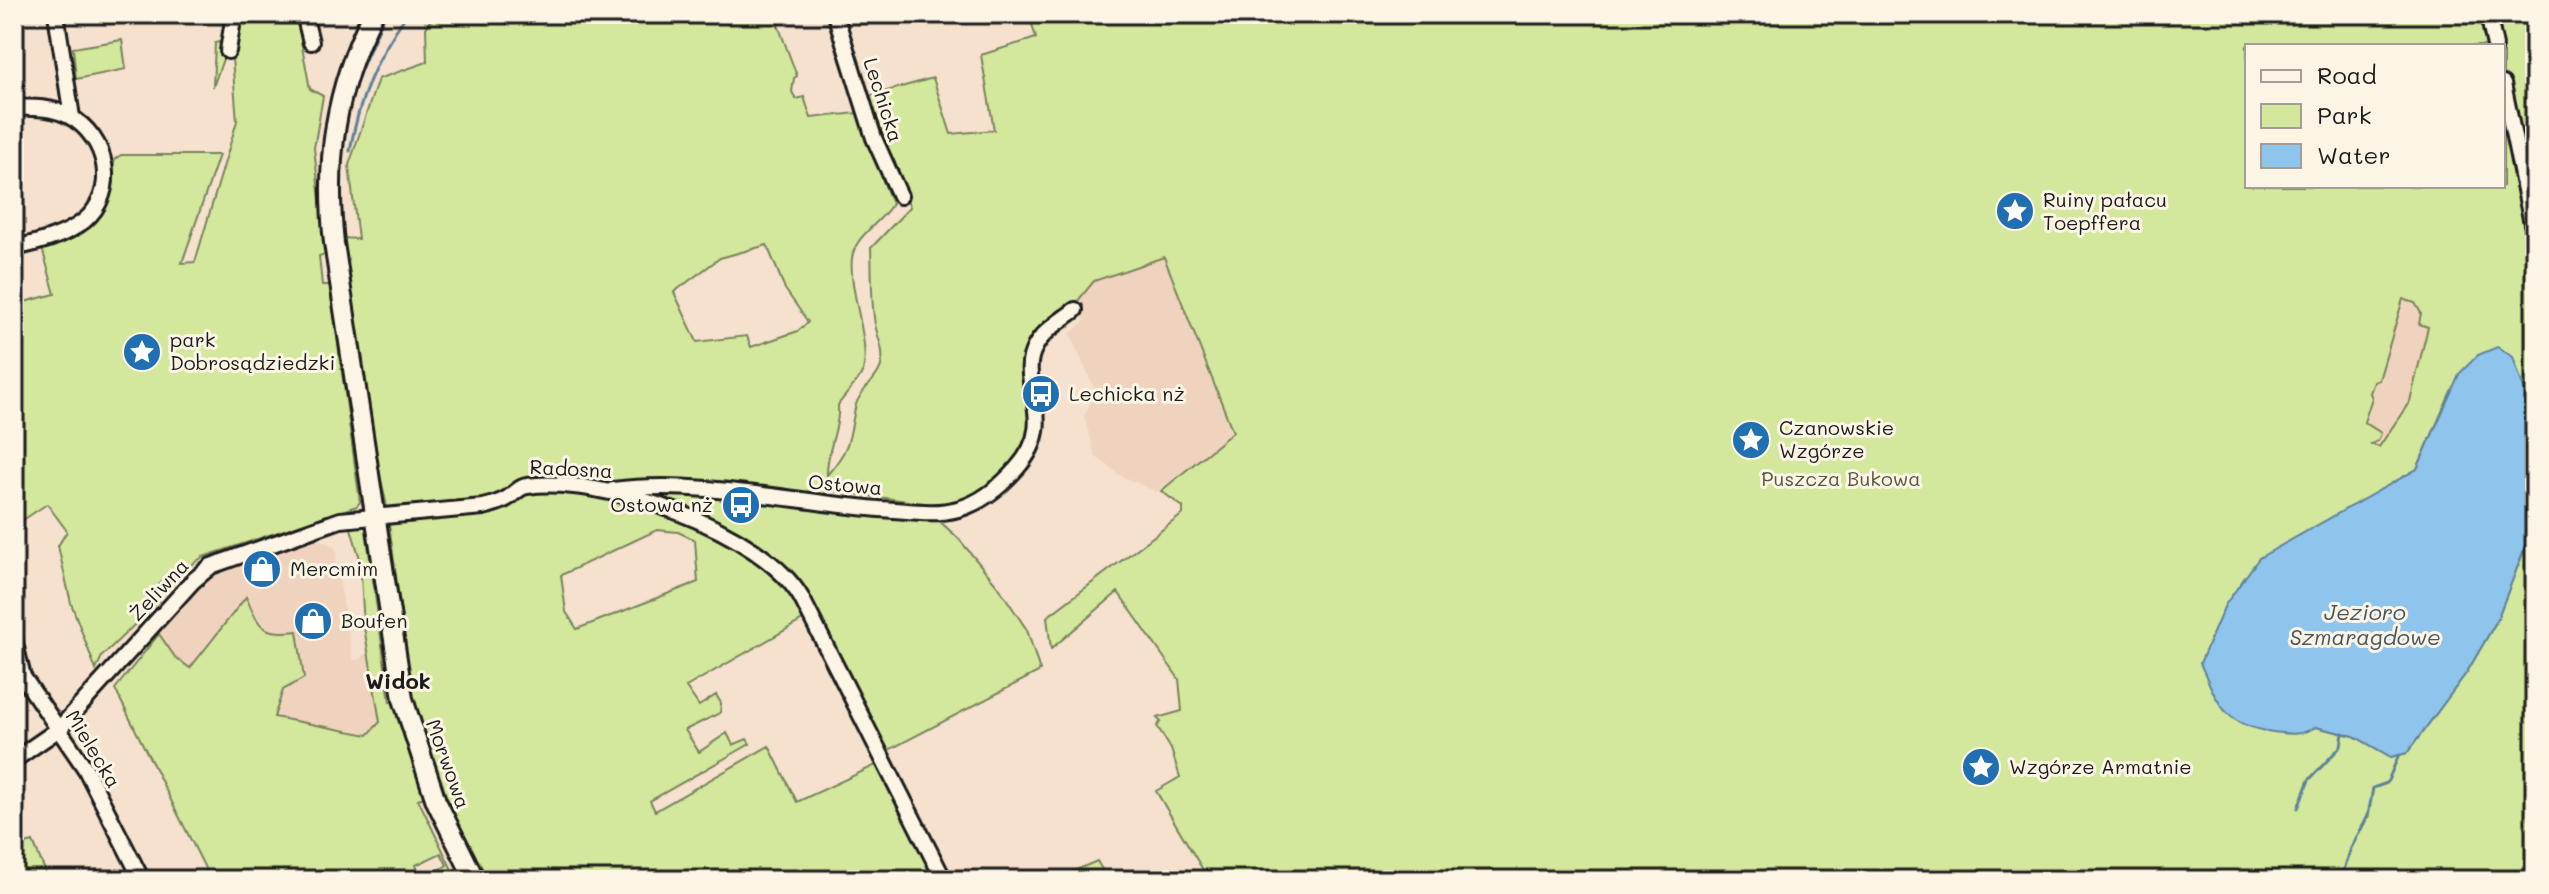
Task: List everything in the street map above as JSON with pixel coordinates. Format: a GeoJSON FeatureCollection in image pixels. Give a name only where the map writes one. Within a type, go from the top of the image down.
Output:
{"type":"FeatureCollection","features":[{"type":"Feature","properties":{"kind":"main road"},"geometry":{"type":"LineString","coordinates":[[373,14],[350,64],[335,120],[330,173],[333,235],[374,516]]}},
{"type":"Feature","properties":{"kind":"main road","name":"Morwowa"},"geometry":{"type":"LineString","coordinates":[[374,516],[408,719],[436,801],[475,880]]}},
{"type":"Feature","properties":{"kind":"street"},"geometry":{"type":"LineString","coordinates":[[14,248],[51,238],[83,222],[104,190],[105,161],[97,146],[72,117],[56,14]]}},
{"type":"Feature","properties":{"kind":"street"},"geometry":{"type":"LineString","coordinates":[[228,51],[234,14]]}},
{"type":"Feature","properties":{"kind":"street"},"geometry":{"type":"LineString","coordinates":[[304,14],[311,42]]}},
{"type":"Feature","properties":{"kind":"street","name":"Lechicka"},"geometry":{"type":"LineString","coordinates":[[835,14],[874,138],[900,196]]}},
{"type":"Feature","properties":{"kind":"street"},"geometry":{"type":"LineString","coordinates":[[2488,14],[2495,44]]}},
{"type":"Feature","properties":{"kind":"street"},"geometry":{"type":"LineString","coordinates":[[2505,94],[2535,238]]}},
{"type":"Feature","properties":{"kind":"street"},"geometry":{"type":"LineString","coordinates":[[14,108],[40,108],[72,117]]}},
{"type":"Feature","properties":{"kind":"street","name":"Ostowa"},"geometry":{"type":"LineString","coordinates":[[610,490],[661,484],[772,499],[940,513],[969,506],[1006,479],[1025,458],[1038,428],[1030,365],[1032,351],[1041,337],[1075,310]]}},
{"type":"Feature","properties":{"kind":"street","name":"Radosna"},"geometry":{"type":"LineString","coordinates":[[374,516],[483,507],[501,502],[529,485],[610,490],[723,532],[758,551],[784,572],[802,599],[944,880]]}},
{"type":"Feature","properties":{"kind":"street","name":"Żeliwna"},"geometry":{"type":"LineString","coordinates":[[14,760],[59,729],[205,570],[310,529],[340,520],[374,516]]}},
{"type":"Feature","properties":{"kind":"street","name":"Mielecka"},"geometry":{"type":"LineString","coordinates":[[14,639],[23,677],[85,768],[142,880]]}},
{"type":"Feature","properties":{"kind":"shaded area"},"geometry":{"type":"Polygon","coordinates":[[[1165,256],[1233,432],[1156,492],[1120,475],[1095,456],[1084,416],[1096,392],[1070,334],[1085,320],[1077,302],[1094,281],[1165,256]]]}},
{"type":"Feature","properties":{"kind":"shaded area"},"geometry":{"type":"Polygon","coordinates":[[[2403,299],[2415,303],[2421,313],[2419,324],[2428,326],[2410,400],[2379,447],[2370,445],[2364,423],[2372,398],[2370,394],[2374,382],[2379,380],[2403,299]]]}},
{"type":"Feature","properties":{"kind":"shaded area"},"geometry":{"type":"Polygon","coordinates":[[[317,538],[334,546],[337,552],[336,562],[353,660],[361,659],[369,650],[380,723],[368,735],[274,717],[297,632],[281,633],[264,628],[253,619],[248,608],[211,638],[190,668],[175,657],[159,634],[210,578],[317,538]]]}},
{"type":"Feature","properties":{"kind":"green space"},"geometry":{"type":"Polygon","coordinates":[[[239,14],[296,14],[310,89],[323,96],[314,148],[326,254],[319,256],[322,285],[330,285],[360,502],[357,506],[203,557],[169,580],[165,578],[155,590],[159,601],[102,656],[96,670],[71,603],[58,546],[67,531],[47,504],[14,526],[14,265],[24,302],[55,294],[42,248],[85,226],[111,177],[115,159],[121,155],[219,155],[182,263],[195,262],[237,121],[231,45],[239,14]]]}},
{"type":"Feature","properties":{"kind":"green space","name":"Puszcza Bukowa"},"geometry":{"type":"Polygon","coordinates":[[[434,14],[774,14],[797,76],[792,92],[796,99],[804,97],[811,118],[857,113],[892,204],[863,236],[852,258],[865,351],[864,364],[861,375],[838,405],[827,475],[847,444],[857,401],[881,366],[882,353],[873,309],[871,248],[910,207],[866,97],[933,78],[951,134],[994,130],[981,55],[1036,38],[1029,14],[2535,14],[2535,421],[2515,365],[2451,391],[2417,469],[2352,507],[2315,727],[2354,736],[2391,757],[2407,753],[2467,672],[2496,622],[2535,522],[2535,880],[1209,880],[1156,791],[1180,777],[1171,749],[1157,726],[1161,722],[1157,718],[1182,711],[1179,679],[1118,592],[1051,649],[1047,617],[1183,514],[1183,507],[1161,491],[1233,432],[1164,257],[1094,281],[1077,302],[1054,314],[1034,333],[1021,372],[1033,412],[1031,433],[1003,476],[962,502],[938,505],[826,490],[822,512],[936,518],[958,538],[998,586],[1027,630],[1040,671],[887,751],[815,613],[686,687],[699,706],[716,695],[721,703],[720,713],[685,730],[699,752],[727,733],[733,745],[747,739],[750,744],[650,801],[655,811],[769,746],[797,802],[876,765],[935,880],[488,880],[443,792],[418,799],[457,880],[423,880],[447,865],[441,853],[416,865],[422,880],[211,880],[115,689],[159,634],[175,657],[190,668],[246,597],[258,621],[268,630],[297,631],[304,678],[283,690],[274,717],[368,735],[380,722],[364,627],[360,559],[350,525],[365,523],[390,702],[412,694],[386,502],[369,425],[343,238],[358,239],[349,165],[378,79],[427,62],[426,28],[434,14]],[[767,245],[720,258],[674,292],[697,342],[747,336],[751,347],[798,331],[808,322],[785,289],[767,245]],[[2403,299],[2379,380],[2374,382],[2370,393],[2372,398],[2364,422],[2381,433],[2378,441],[2371,444],[2379,447],[2410,401],[2428,327],[2419,324],[2421,313],[2415,303],[2403,299]],[[657,530],[561,575],[566,612],[577,629],[698,582],[695,540],[678,532],[657,530]]]}},
{"type":"Feature","properties":{"kind":"green space"},"geometry":{"type":"Polygon","coordinates":[[[122,40],[126,69],[76,79],[73,48],[122,40]]]}},
{"type":"Feature","properties":{"kind":"green space"},"geometry":{"type":"Polygon","coordinates":[[[219,42],[223,59],[213,87],[215,43],[219,42]]]}},
{"type":"Feature","properties":{"kind":"green space"},"geometry":{"type":"Polygon","coordinates":[[[33,842],[49,880],[14,880],[14,847],[33,842]]]}},
{"type":"Feature","properties":{"kind":"green space"},"geometry":{"type":"Polygon","coordinates":[[[1097,861],[1108,880],[1053,880],[1097,861]]]}},
{"type":"Feature","properties":{"kind":"water","name":"Jezioro Szmaragdowe"},"geometry":{"type":"Polygon","coordinates":[[[2497,347],[2513,357],[2535,421],[2535,522],[2496,622],[2467,672],[2407,753],[2391,757],[2354,736],[2316,727],[2300,733],[2273,732],[2256,729],[2233,718],[2212,691],[2200,663],[2225,605],[2259,558],[2417,469],[2459,374],[2478,355],[2497,347]]]}},
{"type":"Feature","properties":{"kind":"waterway"},"geometry":{"type":"LineString","coordinates":[[356,81],[385,14]]}},
{"type":"Feature","properties":{"kind":"waterway"},"geometry":{"type":"LineString","coordinates":[[350,151],[358,113],[370,79],[407,14]]}},
{"type":"Feature","properties":{"kind":"waterway"},"geometry":{"type":"LineString","coordinates":[[2298,808],[2309,780],[2341,746],[2343,733]]}},
{"type":"Feature","properties":{"kind":"waterway"},"geometry":{"type":"LineString","coordinates":[[2344,870],[2351,848],[2368,816],[2373,788],[2387,783],[2398,757]]}},
{"type":"Feature","properties":{"kind":"place","name":"Ruiny pałacu Toepffera"},"geometry":{"type":"Point","coordinates":[2015,211]}},
{"type":"Feature","properties":{"kind":"place","name":"park Dobrosądziedzki"},"geometry":{"type":"Point","coordinates":[142,352]}},
{"type":"Feature","properties":{"kind":"place","name":"Lechicka nż"},"geometry":{"type":"Point","coordinates":[1041,394]}},
{"type":"Feature","properties":{"kind":"place","name":"Czanowskie Wzgórze"},"geometry":{"type":"Point","coordinates":[1751,440]}},
{"type":"Feature","properties":{"kind":"place","name":"Ostowa nż"},"geometry":{"type":"Point","coordinates":[741,505]}},
{"type":"Feature","properties":{"kind":"place","name":"Mercmim"},"geometry":{"type":"Point","coordinates":[262,569]}},
{"type":"Feature","properties":{"kind":"place","name":"Boufen"},"geometry":{"type":"Point","coordinates":[313,621]}},
{"type":"Feature","properties":{"kind":"place","name":"Wzgórze Armatnie"},"geometry":{"type":"Point","coordinates":[1981,767]}},
{"type":"Feature","properties":{"kind":"district","name":"Widok"},"geometry":{"type":"Point","coordinates":[398,681]}}]}
